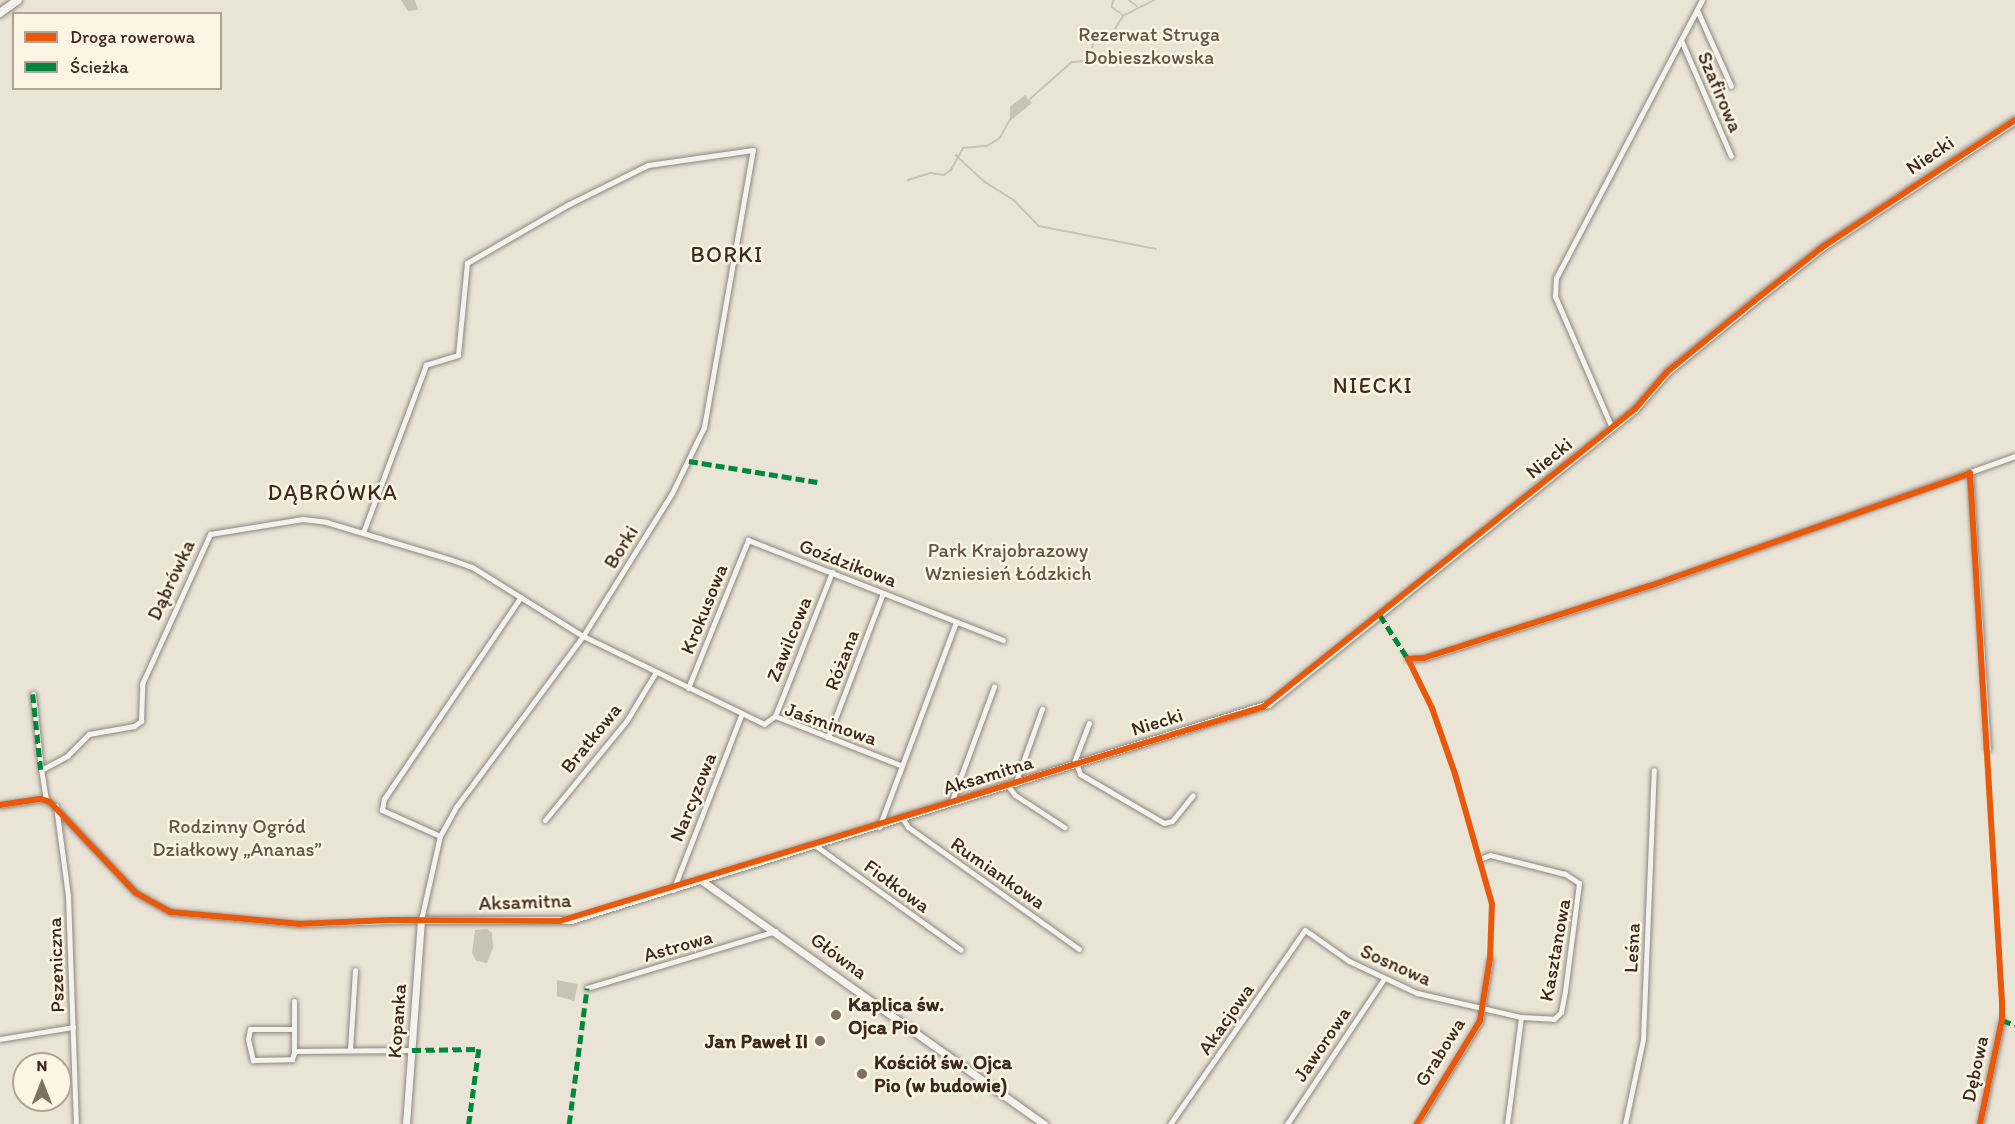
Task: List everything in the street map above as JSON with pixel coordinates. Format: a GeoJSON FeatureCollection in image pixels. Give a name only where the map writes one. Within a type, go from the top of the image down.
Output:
{"type":"FeatureCollection","features":[{"type":"Feature","properties":{"kind":"main road"},"geometry":{"type":"LineString","coordinates":[[0,13],[18,0]]}},
{"type":"Feature","properties":{"kind":"street"},"geometry":{"type":"LineString","coordinates":[[1612,428],[1554,290],[1556,278],[1702,0]]}},
{"type":"Feature","properties":{"kind":"street"},"geometry":{"type":"LineString","coordinates":[[1697,10],[1731,86]]}},
{"type":"Feature","properties":{"kind":"street","name":"Szafirowa"},"geometry":{"type":"LineString","coordinates":[[1681,40],[1731,156]]}},
{"type":"Feature","properties":{"kind":"street","name":"Niecki"},"geometry":{"type":"LineString","coordinates":[[1075,765],[1273,701],[1635,410],[1675,365],[1824,246],[2015,120]]}},
{"type":"Feature","properties":{"kind":"street","name":"Borki"},"geometry":{"type":"LineString","coordinates":[[363,533],[426,365],[458,355],[467,263],[569,204],[648,165],[753,150],[704,427],[672,493],[583,636],[483,766],[440,836],[421,920]]}},
{"type":"Feature","properties":{"kind":"street"},"geometry":{"type":"LineString","coordinates":[[1408,659],[1425,658],[1650,586],[2015,456]]}},
{"type":"Feature","properties":{"kind":"street"},"geometry":{"type":"LineString","coordinates":[[1970,473],[1988,749]]}},
{"type":"Feature","properties":{"kind":"street","name":"Dąbrówka"},"geometry":{"type":"LineString","coordinates":[[41,770],[66,756],[89,734],[140,723],[143,681],[210,534],[303,519],[363,533],[472,567],[583,636],[656,672]]}},
{"type":"Feature","properties":{"kind":"street","name":"Goździkowa"},"geometry":{"type":"LineString","coordinates":[[748,540],[1004,640]]}},
{"type":"Feature","properties":{"kind":"street","name":"Krokusowa"},"geometry":{"type":"LineString","coordinates":[[688,688],[748,540]]}},
{"type":"Feature","properties":{"kind":"street","name":"Zawilcowa"},"geometry":{"type":"LineString","coordinates":[[775,716],[832,572]]}},
{"type":"Feature","properties":{"kind":"street","name":"Różana"},"geometry":{"type":"LineString","coordinates":[[828,737],[883,593]]}},
{"type":"Feature","properties":{"kind":"street"},"geometry":{"type":"LineString","coordinates":[[440,836],[382,810],[384,799],[521,597]]}},
{"type":"Feature","properties":{"kind":"street"},"geometry":{"type":"LineString","coordinates":[[879,827],[900,765],[956,622]]}},
{"type":"Feature","properties":{"kind":"street","name":"Jaśminowa"},"geometry":{"type":"LineString","coordinates":[[656,672],[741,716],[764,724],[775,716],[900,765]]}},
{"type":"Feature","properties":{"kind":"street","name":"Bratkowa"},"geometry":{"type":"LineString","coordinates":[[545,819],[627,720],[656,672]]}},
{"type":"Feature","properties":{"kind":"street"},"geometry":{"type":"LineString","coordinates":[[951,804],[994,687]]}},
{"type":"Feature","properties":{"kind":"street"},"geometry":{"type":"LineString","coordinates":[[0,805],[46,800],[33,694]]}},
{"type":"Feature","properties":{"kind":"street"},"geometry":{"type":"LineString","coordinates":[[1042,709],[1011,785],[1015,795],[1064,827]]}},
{"type":"Feature","properties":{"kind":"street","name":"Narcyzowa"},"geometry":{"type":"LineString","coordinates":[[673,890],[741,716]]}},
{"type":"Feature","properties":{"kind":"street"},"geometry":{"type":"LineString","coordinates":[[1089,723],[1075,765],[1080,774],[1109,794],[1164,823],[1172,821],[1193,795]]}},
{"type":"Feature","properties":{"kind":"street","name":"Aksamitna"},"geometry":{"type":"LineString","coordinates":[[46,800],[56,806],[136,893],[167,911],[299,924],[421,920],[564,921],[673,890],[1075,765]]}},
{"type":"Feature","properties":{"kind":"street","name":"Leśna"},"geometry":{"type":"LineString","coordinates":[[1625,1124],[1643,1039],[1654,771]]}},
{"type":"Feature","properties":{"kind":"street","name":"Pszeniczna"},"geometry":{"type":"LineString","coordinates":[[56,806],[68,896],[75,1124]]}},
{"type":"Feature","properties":{"kind":"street","name":"Rumiankowa"},"geometry":{"type":"LineString","coordinates":[[903,819],[908,827],[1079,949]]}},
{"type":"Feature","properties":{"kind":"street","name":"Fiołkowa"},"geometry":{"type":"LineString","coordinates":[[816,846],[961,950]]}},
{"type":"Feature","properties":{"kind":"street","name":"Kasztanowa"},"geometry":{"type":"LineString","coordinates":[[1482,858],[1490,855],[1565,874],[1575,878],[1580,886],[1568,946],[1561,1012],[1554,1019],[1521,1017],[1483,1009]]}},
{"type":"Feature","properties":{"kind":"street","name":"Główna"},"geometry":{"type":"LineString","coordinates":[[702,881],[776,931],[1044,1124]]}},
{"type":"Feature","properties":{"kind":"street","name":"Kopanka"},"geometry":{"type":"LineString","coordinates":[[406,1124],[421,920]]}},
{"type":"Feature","properties":{"kind":"street","name":"Sosnowa"},"geometry":{"type":"LineString","coordinates":[[1305,930],[1383,980],[1444,1002],[1483,1009]]}},
{"type":"Feature","properties":{"kind":"street","name":"Akacjowa"},"geometry":{"type":"LineString","coordinates":[[1170,1124],[1305,930]]}},
{"type":"Feature","properties":{"kind":"street","name":"Astrowa"},"geometry":{"type":"LineString","coordinates":[[587,988],[776,931]]}},
{"type":"Feature","properties":{"kind":"street","name":"Grabowa"},"geometry":{"type":"LineString","coordinates":[[1417,1124],[1480,1022],[1490,959]]}},
{"type":"Feature","properties":{"kind":"street"},"geometry":{"type":"LineString","coordinates":[[350,1050],[355,970]]}},
{"type":"Feature","properties":{"kind":"street","name":"Jaworowa"},"geometry":{"type":"LineString","coordinates":[[1287,1124],[1383,980]]}},
{"type":"Feature","properties":{"kind":"street"},"geometry":{"type":"LineString","coordinates":[[294,1001],[294,1029],[294,1051],[292,1059],[253,1060],[248,1032],[294,1029]]}},
{"type":"Feature","properties":{"kind":"street","name":"Kasztanowa"},"geometry":{"type":"LineString","coordinates":[[1507,1124],[1521,1017]]}},
{"type":"Feature","properties":{"kind":"street","name":"Dębowa"},"geometry":{"type":"LineString","coordinates":[[1980,1124],[2002,1020]]}},
{"type":"Feature","properties":{"kind":"street"},"geometry":{"type":"LineString","coordinates":[[0,1039],[73,1027]]}},
{"type":"Feature","properties":{"kind":"street"},"geometry":{"type":"LineString","coordinates":[[294,1051],[412,1050]]}},
{"type":"Feature","properties":{"kind":"green space","name":"Park Krajobrazowy Wzniesień Łódzkich"},"geometry":{"type":"Polygon","coordinates":[[[0,0],[2015,0],[2015,1124],[0,1124],[0,0]]]}},
{"type":"Feature","properties":{"kind":"shaded area"},"geometry":{"type":"Polygon","coordinates":[[[401,0],[415,0],[418,10],[408,11],[401,0]]]}},
{"type":"Feature","properties":{"kind":"shaded area"},"geometry":{"type":"Polygon","coordinates":[[[1025,95],[1032,103],[1010,121],[1010,107],[1025,95]]]}},
{"type":"Feature","properties":{"kind":"shaded area"},"geometry":{"type":"Polygon","coordinates":[[[487,929],[492,933],[493,948],[487,963],[476,961],[472,953],[475,930],[487,929]]]}},
{"type":"Feature","properties":{"kind":"shaded area"},"geometry":{"type":"Polygon","coordinates":[[[557,980],[578,984],[574,1001],[557,996],[557,980]]]}},
{"type":"Feature","properties":{"kind":"waterway"},"geometry":{"type":"LineString","coordinates":[[1114,0],[1112,7],[1123,15]]}},
{"type":"Feature","properties":{"kind":"waterway"},"geometry":{"type":"LineString","coordinates":[[1129,0],[1137,6]]}},
{"type":"Feature","properties":{"kind":"waterway"},"geometry":{"type":"LineString","coordinates":[[1030,99],[1072,62],[1086,61],[1095,41],[1108,40],[1123,16],[1154,0]]}},
{"type":"Feature","properties":{"kind":"waterway"},"geometry":{"type":"LineString","coordinates":[[908,180],[931,173],[944,175],[951,170],[963,148],[987,146],[1000,138],[1010,119]]}},
{"type":"Feature","properties":{"kind":"waterway"},"geometry":{"type":"LineString","coordinates":[[956,155],[985,182],[1014,200],[1039,226],[1156,249]]}},
{"type":"Feature","properties":{"kind":"marked path"},"geometry":{"type":"LineString","coordinates":[[689,461],[817,482]]}},
{"type":"Feature","properties":{"kind":"marked path"},"geometry":{"type":"LineString","coordinates":[[1380,615],[1410,662]]}},
{"type":"Feature","properties":{"kind":"marked path"},"geometry":{"type":"LineString","coordinates":[[33,694],[41,770]]}},
{"type":"Feature","properties":{"kind":"marked path"},"geometry":{"type":"LineString","coordinates":[[569,1124],[587,988]]}},
{"type":"Feature","properties":{"kind":"marked path"},"geometry":{"type":"LineString","coordinates":[[2002,1016],[2002,1020],[2015,1025]]}},
{"type":"Feature","properties":{"kind":"marked path"},"geometry":{"type":"LineString","coordinates":[[412,1050],[479,1049],[469,1124]]}},
{"type":"Feature","properties":{"kind":"cycle path"},"geometry":{"type":"LineString","coordinates":[[0,805],[41,799],[50,802],[136,893],[170,912],[299,924],[392,920],[560,921],[1263,707],[1635,409],[1667,372],[1824,246],[2015,120]]}},
{"type":"Feature","properties":{"kind":"cycle path"},"geometry":{"type":"LineString","coordinates":[[1408,659],[1424,658],[1650,586],[1970,473],[2002,1002],[2002,1020],[1980,1124]]}},
{"type":"Feature","properties":{"kind":"cycle path"},"geometry":{"type":"LineString","coordinates":[[1408,659],[1432,708],[1455,774],[1492,904],[1490,959],[1480,1021],[1417,1124]]}},
{"type":"Feature","properties":{"kind":"place","name":"Kaplica św. Ojca Pio"},"geometry":{"type":"Point","coordinates":[836,1015]}},
{"type":"Feature","properties":{"kind":"place","name":"Jan Paweł II"},"geometry":{"type":"Point","coordinates":[820,1041]}},
{"type":"Feature","properties":{"kind":"place","name":"Kościół św. Ojca Pio (w budowie)"},"geometry":{"type":"Point","coordinates":[862,1074]}},
{"type":"Feature","properties":{"kind":"district","name":"BORKI"},"geometry":{"type":"Point","coordinates":[727,255]}},
{"type":"Feature","properties":{"kind":"district","name":"NIECKI"},"geometry":{"type":"Point","coordinates":[1373,386]}},
{"type":"Feature","properties":{"kind":"district","name":"DĄBRÓWKA"},"geometry":{"type":"Point","coordinates":[333,493]}},
{"type":"Feature","properties":{"kind":"park label","name":"Rezerwat Struga Dobieszkowska"},"geometry":{"type":"Point","coordinates":[1149,46]}},
{"type":"Feature","properties":{"kind":"park label","name":"Rodzinny Ogród Działkowy „Ananas”"},"geometry":{"type":"Point","coordinates":[237,838]}}]}
